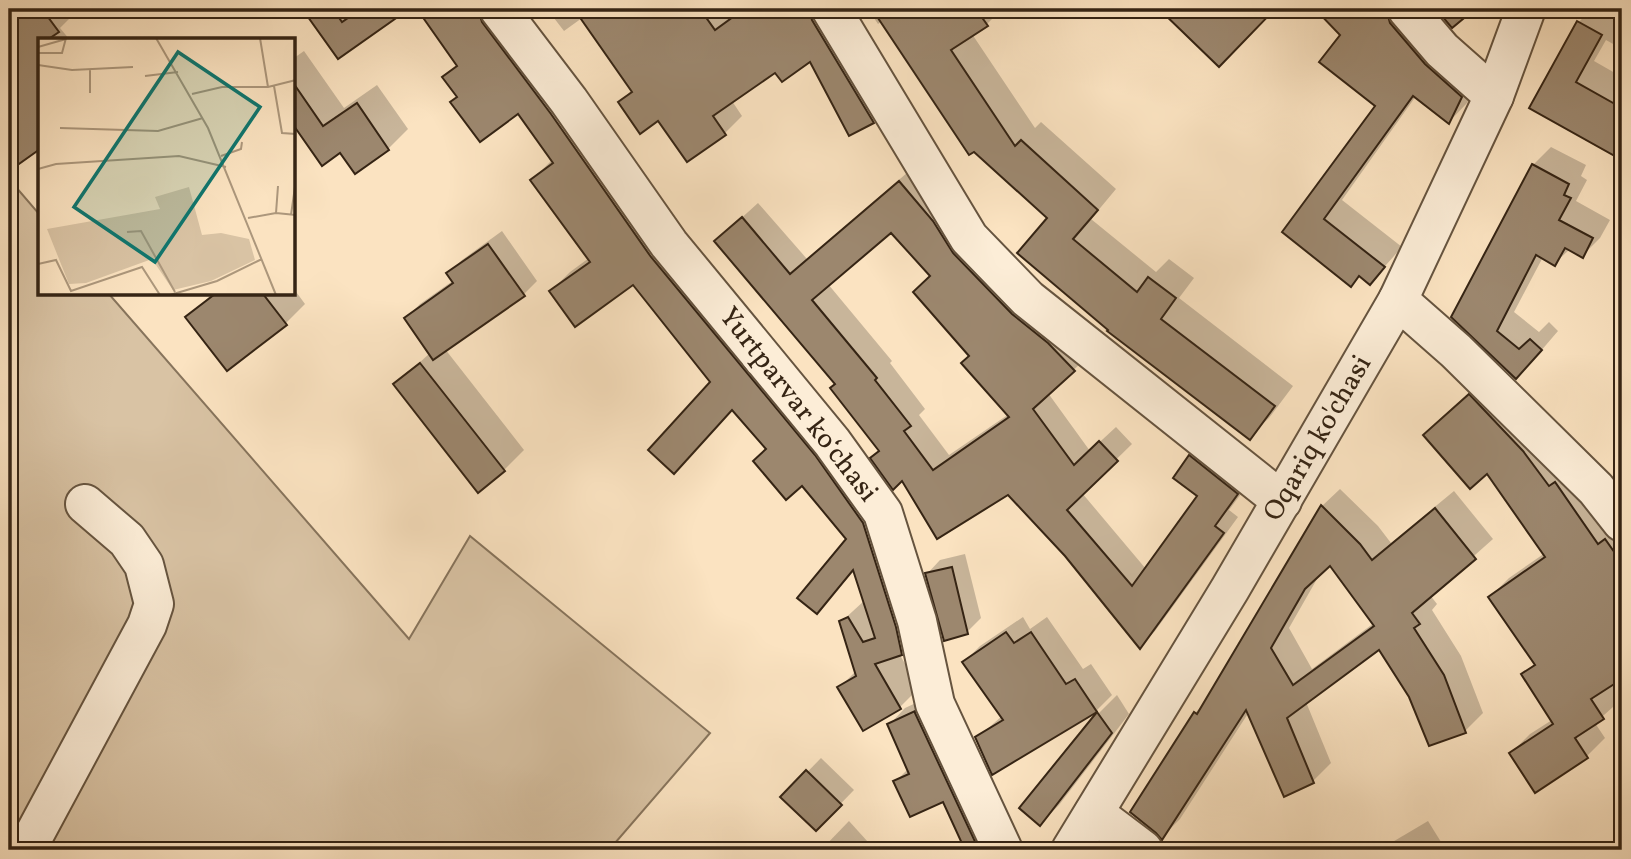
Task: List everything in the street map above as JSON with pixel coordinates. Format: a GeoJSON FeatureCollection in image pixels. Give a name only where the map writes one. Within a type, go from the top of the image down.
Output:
{"type":"FeatureCollection","features":[{"type":"Feature","properties":{"kind":"street","name":"Yurtparvar koʻchasi"},"geometry":{"type":"LineString","coordinates":[[499,9],[569,101],[669,244],[832,442],[883,513],[917,621],[935,704],[1003,850]]}},
{"type":"Feature","properties":{"kind":"street"},"geometry":{"type":"LineString","coordinates":[[831,9],[969,238],[1028,299],[1282,501]]}},
{"type":"Feature","properties":{"kind":"street"},"geometry":{"type":"LineString","coordinates":[[1407,9],[1442,50],[1494,96]]}},
{"type":"Feature","properties":{"kind":"street","name":"Oqariq ko'chasi"},"geometry":{"type":"LineString","coordinates":[[1071,850],[1282,501],[1398,300],[1494,96],[1526,9]]}},
{"type":"Feature","properties":{"kind":"street"},"geometry":{"type":"LineString","coordinates":[[1398,300],[1456,351],[1587,480],[1622,522]]}},
{"type":"Feature","properties":{"kind":"street"},"geometry":{"type":"LineString","coordinates":[[26,850],[146,625],[154,604],[144,565],[127,540],[85,504]]}},
{"type":"Feature","properties":{"kind":"street"},"geometry":{"type":"LineString","coordinates":[[1094,813],[1143,850]]}},
{"type":"Feature","properties":{"kind":"shaded area"},"geometry":{"type":"Polygon","coordinates":[[[9,179],[38,213],[38,296],[111,296],[409,639],[470,536],[710,733],[609,850],[9,850],[9,832],[14,820],[9,816],[9,179]]]}},
{"type":"Feature","properties":{"kind":"building"},"geometry":{"type":"Polygon","coordinates":[[[9,9],[42,9],[59,32],[50,38],[38,38],[38,150],[9,171],[9,9]]]}},
{"type":"Feature","properties":{"kind":"building"},"geometry":{"type":"Polygon","coordinates":[[[320,9],[333,9],[342,22],[361,9],[409,9],[338,59],[308,17],[320,9]]]}},
{"type":"Feature","properties":{"kind":"building"},"geometry":{"type":"Polygon","coordinates":[[[417,9],[478,9],[482,22],[551,114],[651,257],[815,455],[863,523],[896,627],[902,655],[875,664],[901,709],[863,731],[837,687],[856,676],[839,621],[848,617],[863,642],[875,638],[853,570],[817,614],[797,598],[846,539],[802,486],[786,500],[753,461],[766,449],[732,410],[674,474],[648,450],[710,382],[633,285],[575,327],[549,291],[590,262],[530,180],[553,163],[518,114],[480,142],[450,102],[457,97],[442,77],[457,66],[417,9]]]}},
{"type":"Feature","properties":{"kind":"building"},"geometry":{"type":"Polygon","coordinates":[[[574,9],[700,9],[715,30],[744,9],[809,9],[812,20],[874,123],[849,136],[810,62],[782,82],[775,73],[713,116],[726,135],[687,162],[658,121],[640,134],[618,102],[632,92],[574,9]]]}},
{"type":"Feature","properties":{"kind":"building"},"geometry":{"type":"Polygon","coordinates":[[[872,9],[976,9],[988,26],[951,50],[1015,146],[1021,140],[1098,210],[1073,239],[1137,292],[1148,277],[1176,298],[1161,319],[1275,406],[1250,440],[1107,331],[1017,253],[1047,218],[974,152],[969,155],[872,9]]]}},
{"type":"Feature","properties":{"kind":"building"},"geometry":{"type":"Polygon","coordinates":[[[1159,9],[1275,9],[1219,67],[1159,9]]]}},
{"type":"Feature","properties":{"kind":"building"},"geometry":{"type":"Polygon","coordinates":[[[1315,9],[1386,9],[1390,23],[1425,64],[1462,97],[1449,124],[1413,96],[1324,219],[1385,267],[1370,285],[1359,276],[1351,287],[1282,232],[1375,106],[1319,62],[1340,35],[1315,9]]]}},
{"type":"Feature","properties":{"kind":"building"},"geometry":{"type":"Polygon","coordinates":[[[1436,9],[1475,9],[1452,28],[1436,9]]]}},
{"type":"Feature","properties":{"kind":"building"},"geometry":{"type":"Polygon","coordinates":[[[1577,21],[1602,35],[1576,82],[1622,108],[1622,160],[1529,108],[1577,21]]]}},
{"type":"Feature","properties":{"kind":"building"},"geometry":{"type":"Polygon","coordinates":[[[296,87],[323,126],[357,103],[389,150],[355,174],[340,153],[322,166],[296,129],[296,87]]]}},
{"type":"Feature","properties":{"kind":"building"},"geometry":{"type":"Polygon","coordinates":[[[1532,164],[1569,184],[1564,195],[1571,198],[1559,220],[1593,238],[1583,258],[1565,248],[1555,266],[1536,255],[1497,331],[1519,349],[1530,339],[1542,350],[1516,379],[1451,317],[1532,164]]]}},
{"type":"Feature","properties":{"kind":"building"},"geometry":{"type":"Polygon","coordinates":[[[899,181],[933,221],[953,253],[1012,314],[1048,343],[1075,371],[1033,409],[1074,465],[1099,441],[1118,461],[1067,510],[1132,586],[1197,496],[1173,478],[1189,455],[1238,494],[1215,526],[1224,533],[1140,649],[1065,556],[1008,495],[937,539],[902,481],[893,490],[870,458],[879,451],[830,388],[835,384],[714,241],[742,217],[790,274],[899,181]],[[891,233],[812,300],[877,378],[875,380],[911,426],[904,431],[933,470],[1009,417],[961,363],[969,356],[913,292],[930,276],[891,233]]]}},
{"type":"Feature","properties":{"kind":"building"},"geometry":{"type":"Polygon","coordinates":[[[488,244],[525,296],[433,360],[404,318],[453,283],[446,273],[488,244]]]}},
{"type":"Feature","properties":{"kind":"building"},"geometry":{"type":"Polygon","coordinates":[[[212,296],[265,296],[287,325],[227,371],[185,317],[212,296]]]}},
{"type":"Feature","properties":{"kind":"building"},"geometry":{"type":"Polygon","coordinates":[[[420,363],[505,471],[478,493],[393,384],[420,363]]]}},
{"type":"Feature","properties":{"kind":"building"},"geometry":{"type":"Polygon","coordinates":[[[1469,394],[1523,451],[1549,486],[1555,482],[1598,544],[1605,539],[1622,563],[1622,679],[1591,699],[1604,719],[1575,738],[1588,758],[1535,793],[1509,753],[1553,724],[1521,674],[1535,665],[1488,597],[1545,557],[1487,474],[1470,489],[1423,435],[1469,394]]]}},
{"type":"Feature","properties":{"kind":"building"},"geometry":{"type":"Polygon","coordinates":[[[1321,505],[1372,560],[1435,508],[1476,559],[1412,613],[1420,624],[1414,628],[1444,675],[1466,733],[1429,746],[1409,697],[1379,650],[1287,718],[1314,783],[1284,797],[1246,710],[1162,840],[1130,812],[1194,712],[1197,714],[1321,505]],[[1330,566],[1305,589],[1271,648],[1293,685],[1374,626],[1330,566]]]}},
{"type":"Feature","properties":{"kind":"building"},"geometry":{"type":"Polygon","coordinates":[[[952,567],[968,634],[944,641],[925,573],[952,567]]]}},
{"type":"Feature","properties":{"kind":"building"},"geometry":{"type":"Polygon","coordinates":[[[1006,632],[1014,643],[1031,632],[1066,684],[1075,679],[1097,712],[992,775],[975,737],[1003,720],[962,662],[1006,632]]]}},
{"type":"Feature","properties":{"kind":"building"},"geometry":{"type":"Polygon","coordinates":[[[915,711],[979,850],[965,850],[943,802],[910,817],[893,781],[909,774],[887,724],[915,711]]]}},
{"type":"Feature","properties":{"kind":"building"},"geometry":{"type":"Polygon","coordinates":[[[1097,712],[1112,733],[1040,826],[1019,808],[1097,712]]]}},
{"type":"Feature","properties":{"kind":"building"},"geometry":{"type":"Polygon","coordinates":[[[806,770],[842,805],[816,831],[780,797],[806,770]]]}}]}
